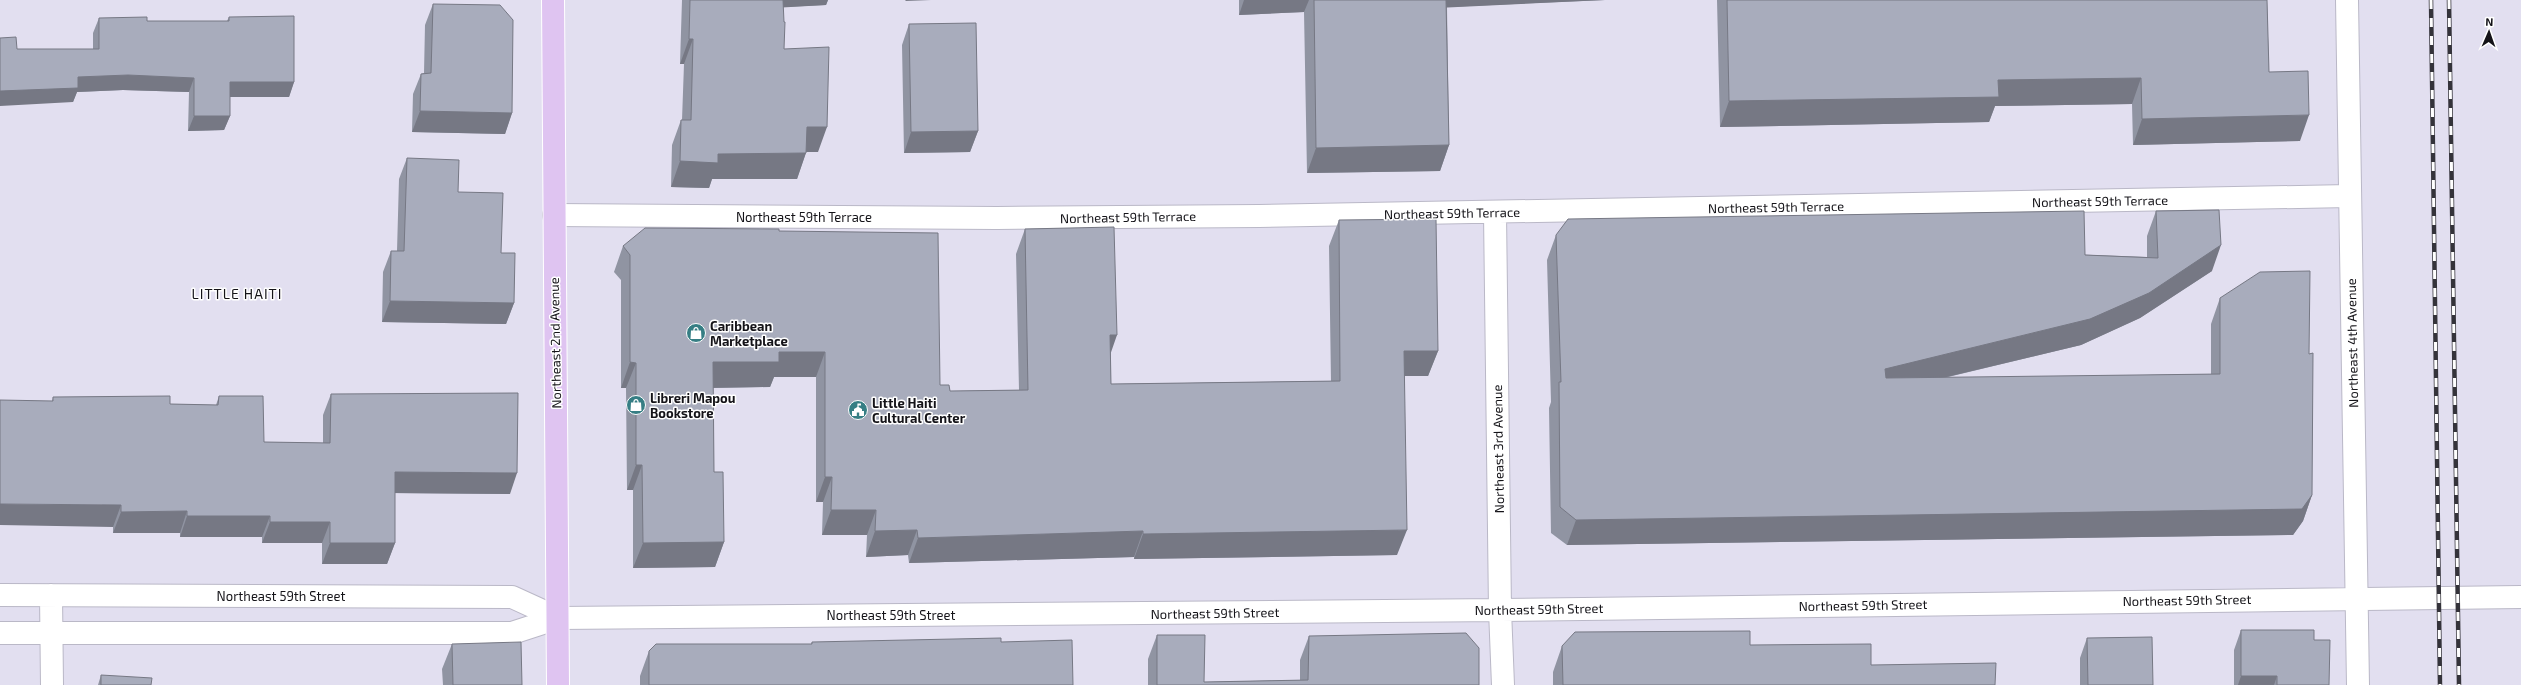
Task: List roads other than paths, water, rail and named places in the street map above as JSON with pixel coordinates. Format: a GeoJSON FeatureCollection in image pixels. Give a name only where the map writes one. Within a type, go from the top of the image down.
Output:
{"type":"FeatureCollection","features":[{"type":"Feature","properties":{"kind":"main road","name":"Northeast 2nd Avenue"},"geometry":{"type":"LineString","coordinates":[[553,0],[558,685]]}},
{"type":"Feature","properties":{"kind":"street","name":"Northeast 4th Avenue"},"geometry":{"type":"LineString","coordinates":[[2347,0],[2358,685]]}},
{"type":"Feature","properties":{"kind":"street","name":"Northeast 59th Terrace"},"geometry":{"type":"LineString","coordinates":[[554,215],[997,218],[1495,213],[2350,196]]}},
{"type":"Feature","properties":{"kind":"street","name":"Northeast 3rd Avenue"},"geometry":{"type":"LineString","coordinates":[[1495,213],[1500,610],[1504,685]]}},
{"type":"Feature","properties":{"kind":"street","name":"Northeast 59th Street"},"geometry":{"type":"LineString","coordinates":[[0,595],[512,597],[558,618]]}},
{"type":"Feature","properties":{"kind":"street"},"geometry":{"type":"LineString","coordinates":[[51,595],[52,685]]}},
{"type":"Feature","properties":{"kind":"street","name":"Northeast 59th Street"},"geometry":{"type":"LineString","coordinates":[[0,632],[512,633],[558,618],[1500,610],[2356,597],[2521,597]]}},
{"type":"Feature","properties":{"kind":"railway"},"geometry":{"type":"LineString","coordinates":[[2431,0],[2440,685]]}},
{"type":"Feature","properties":{"kind":"railway"},"geometry":{"type":"LineString","coordinates":[[2449,0],[2459,685]]}},
{"type":"Feature","properties":{"kind":"place","name":"Caribbean Marketplace"},"geometry":{"type":"Point","coordinates":[696,333]}},
{"type":"Feature","properties":{"kind":"place","name":"Libreri Mapou Bookstore"},"geometry":{"type":"Point","coordinates":[636,405]}},
{"type":"Feature","properties":{"kind":"place","name":"Little Haiti Cultural Center"},"geometry":{"type":"Point","coordinates":[858,410]}},
{"type":"Feature","properties":{"kind":"district","name":"LITTLE HAITI"},"geometry":{"type":"Point","coordinates":[237,293]}}]}
